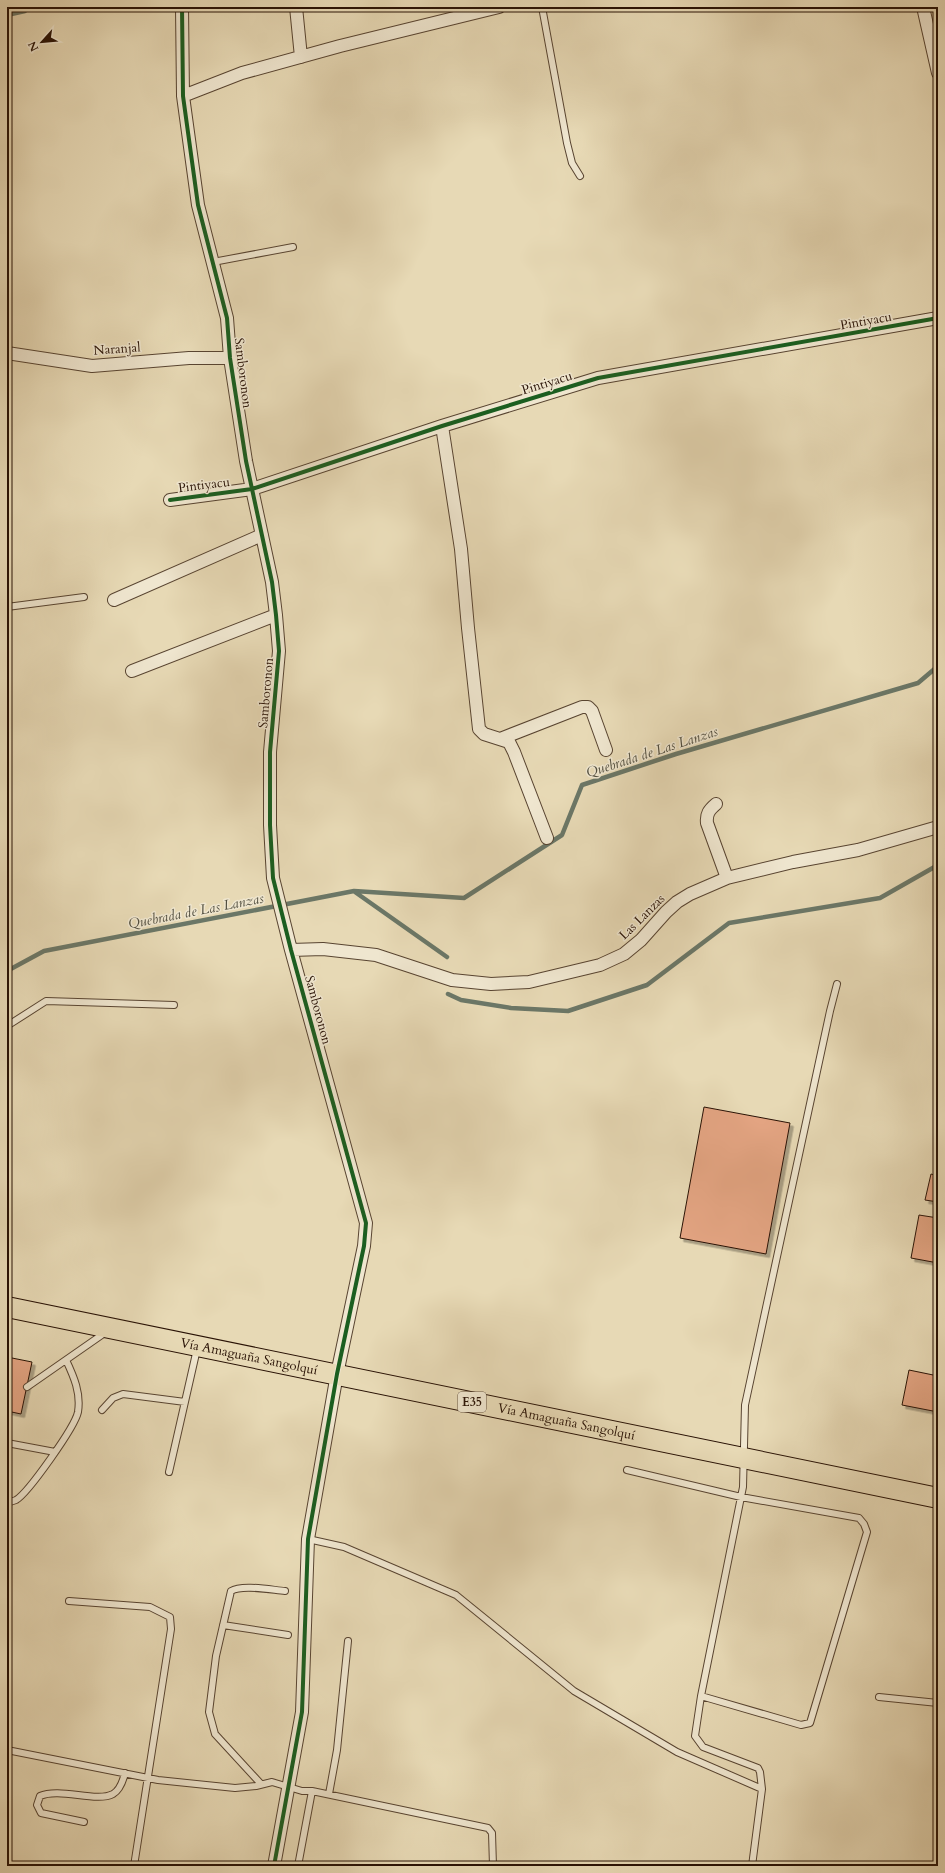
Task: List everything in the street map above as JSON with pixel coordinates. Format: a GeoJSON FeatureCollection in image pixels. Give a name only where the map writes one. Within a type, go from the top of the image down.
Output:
{"type":"FeatureCollection","features":[{"type":"Feature","properties":{"kind":"highway","name":"Vía Amaguaña Sangolquí"},"geometry":{"type":"LineString","coordinates":[[7,1306],[938,1498]]}},
{"type":"Feature","properties":{"kind":"street","name":"Samboronon"},"geometry":{"type":"LineString","coordinates":[[182,7],[183,96],[198,205],[227,318],[230,358],[252,489],[272,582],[276,615],[279,651],[270,752],[270,825],[273,878],[291,950],[366,1223],[364,1246],[336,1374],[308,1539],[302,1712],[274,1866]]}},
{"type":"Feature","properties":{"kind":"street"},"geometry":{"type":"LineString","coordinates":[[296,7],[301,57]]}},
{"type":"Feature","properties":{"kind":"street"},"geometry":{"type":"LineString","coordinates":[[183,96],[242,73],[499,7]]}},
{"type":"Feature","properties":{"kind":"street"},"geometry":{"type":"LineString","coordinates":[[923,7],[938,73]]}},
{"type":"Feature","properties":{"kind":"street","name":"Pintiyacu"},"geometry":{"type":"LineString","coordinates":[[170,500],[252,489],[442,426],[598,378],[938,318]]}},
{"type":"Feature","properties":{"kind":"street","name":"Naranjal"},"geometry":{"type":"LineString","coordinates":[[7,353],[92,366],[189,358],[230,358]]}},
{"type":"Feature","properties":{"kind":"street"},"geometry":{"type":"LineString","coordinates":[[442,426],[461,549],[479,729],[484,734],[509,742],[547,838]]}},
{"type":"Feature","properties":{"kind":"street"},"geometry":{"type":"LineString","coordinates":[[114,600],[262,535]]}},
{"type":"Feature","properties":{"kind":"street"},"geometry":{"type":"LineString","coordinates":[[132,671],[276,615]]}},
{"type":"Feature","properties":{"kind":"street"},"geometry":{"type":"LineString","coordinates":[[500,738],[582,707],[588,707],[592,711],[606,750]]}},
{"type":"Feature","properties":{"kind":"street"},"geometry":{"type":"LineString","coordinates":[[716,804],[706,816],[706,823],[727,878]]}},
{"type":"Feature","properties":{"kind":"street","name":"Las Lanzas"},"geometry":{"type":"LineString","coordinates":[[291,950],[323,949],[376,955],[452,980],[491,984],[529,982],[600,965],[624,954],[641,940],[677,902],[690,894],[727,878],[793,862],[858,850],[938,827]]}},
{"type":"Feature","properties":{"kind":"lane"},"geometry":{"type":"LineString","coordinates":[[542,7],[569,150],[572,163],[580,176]]}},
{"type":"Feature","properties":{"kind":"lane"},"geometry":{"type":"LineString","coordinates":[[213,262],[293,247]]}},
{"type":"Feature","properties":{"kind":"lane"},"geometry":{"type":"LineString","coordinates":[[7,607],[84,597]]}},
{"type":"Feature","properties":{"kind":"lane"},"geometry":{"type":"LineString","coordinates":[[752,1866],[762,1789],[760,1772],[758,1768],[703,1747],[695,1736],[701,1696],[741,1497],[745,1459],[745,1405],[837,984]]}},
{"type":"Feature","properties":{"kind":"lane"},"geometry":{"type":"LineString","coordinates":[[7,1026],[46,1001],[174,1005]]}},
{"type":"Feature","properties":{"kind":"lane"},"geometry":{"type":"LineString","coordinates":[[27,1387],[111,1328]]}},
{"type":"Feature","properties":{"kind":"lane"},"geometry":{"type":"LineString","coordinates":[[169,1472],[198,1346]]}},
{"type":"Feature","properties":{"kind":"lane"},"geometry":{"type":"LineString","coordinates":[[7,1502],[16,1500],[41,1472],[78,1414],[79,1390],[66,1360]]}},
{"type":"Feature","properties":{"kind":"lane"},"geometry":{"type":"LineString","coordinates":[[102,1410],[113,1398],[123,1394],[185,1402]]}},
{"type":"Feature","properties":{"kind":"lane"},"geometry":{"type":"LineString","coordinates":[[7,1443],[55,1452]]}},
{"type":"Feature","properties":{"kind":"lane"},"geometry":{"type":"LineString","coordinates":[[627,1470],[741,1497],[859,1518],[864,1524],[867,1532],[810,1723],[801,1725],[701,1696]]}},
{"type":"Feature","properties":{"kind":"lane"},"geometry":{"type":"LineString","coordinates":[[308,1539],[344,1547],[456,1595],[574,1691],[678,1752],[762,1789]]}},
{"type":"Feature","properties":{"kind":"lane"},"geometry":{"type":"LineString","coordinates":[[261,1784],[215,1734],[209,1712],[216,1656],[229,1595],[235,1589],[245,1588],[285,1591]]}},
{"type":"Feature","properties":{"kind":"lane"},"geometry":{"type":"LineString","coordinates":[[70,1601],[150,1607],[170,1617],[171,1629],[134,1866]]}},
{"type":"Feature","properties":{"kind":"lane"},"geometry":{"type":"LineString","coordinates":[[223,1625],[288,1635]]}},
{"type":"Feature","properties":{"kind":"lane"},"geometry":{"type":"LineString","coordinates":[[328,1794],[337,1750],[348,1641]]}},
{"type":"Feature","properties":{"kind":"lane"},"geometry":{"type":"LineString","coordinates":[[879,1697],[938,1703]]}},
{"type":"Feature","properties":{"kind":"lane"},"geometry":{"type":"LineString","coordinates":[[7,1750],[148,1778],[235,1788],[256,1786],[272,1782],[302,1791],[328,1794],[488,1828],[492,1833],[493,1866]]}},
{"type":"Feature","properties":{"kind":"lane"},"geometry":{"type":"LineString","coordinates":[[84,1822],[41,1812],[37,1805],[40,1796],[47,1792],[104,1796],[113,1794],[120,1787],[125,1773]]}},
{"type":"Feature","properties":{"kind":"lane"},"geometry":{"type":"LineString","coordinates":[[298,1866],[312,1791]]}},
{"type":"Feature","properties":{"kind":"building"},"geometry":{"type":"Polygon","coordinates":[[[704,1107],[790,1123],[766,1254],[680,1238],[704,1107]]]}},
{"type":"Feature","properties":{"kind":"building"},"geometry":{"type":"Polygon","coordinates":[[[931,1174],[938,1176],[938,1202],[925,1200],[931,1174]]]}},
{"type":"Feature","properties":{"kind":"building"},"geometry":{"type":"Polygon","coordinates":[[[919,1215],[938,1218],[938,1263],[911,1258],[919,1215]]]}},
{"type":"Feature","properties":{"kind":"building"},"geometry":{"type":"Polygon","coordinates":[[[7,1357],[32,1362],[21,1414],[7,1411],[7,1357]]]}},
{"type":"Feature","properties":{"kind":"building"},"geometry":{"type":"Polygon","coordinates":[[[909,1370],[938,1376],[938,1412],[902,1405],[909,1370]]]}},
{"type":"Feature","properties":{"kind":"waterway"},"geometry":{"type":"LineString","coordinates":[[7,15],[25,11],[31,7]]}},
{"type":"Feature","properties":{"kind":"waterway","name":"Quebrada de Las Lanzas"},"geometry":{"type":"LineString","coordinates":[[7,971],[44,951],[354,891],[464,898],[562,835],[582,785],[676,754],[918,683],[938,666]]}},
{"type":"Feature","properties":{"kind":"waterway"},"geometry":{"type":"LineString","coordinates":[[448,994],[461,1000],[511,1008],[568,1011],[647,985],[729,923],[880,898],[938,865]]}},
{"type":"Feature","properties":{"kind":"waterway"},"geometry":{"type":"LineString","coordinates":[[355,892],[447,957]]}},
{"type":"Feature","properties":{"kind":"cycle path"},"geometry":{"type":"LineString","coordinates":[[182,7],[183,96],[198,205],[227,318],[230,358],[246,461],[272,582],[276,615],[279,651],[270,752],[270,825],[273,878],[291,950],[366,1223],[364,1246],[337,1374],[308,1539],[302,1712],[274,1866]]}},
{"type":"Feature","properties":{"kind":"cycle path"},"geometry":{"type":"LineString","coordinates":[[170,500],[252,489],[442,426],[598,378],[938,318]]}}]}
